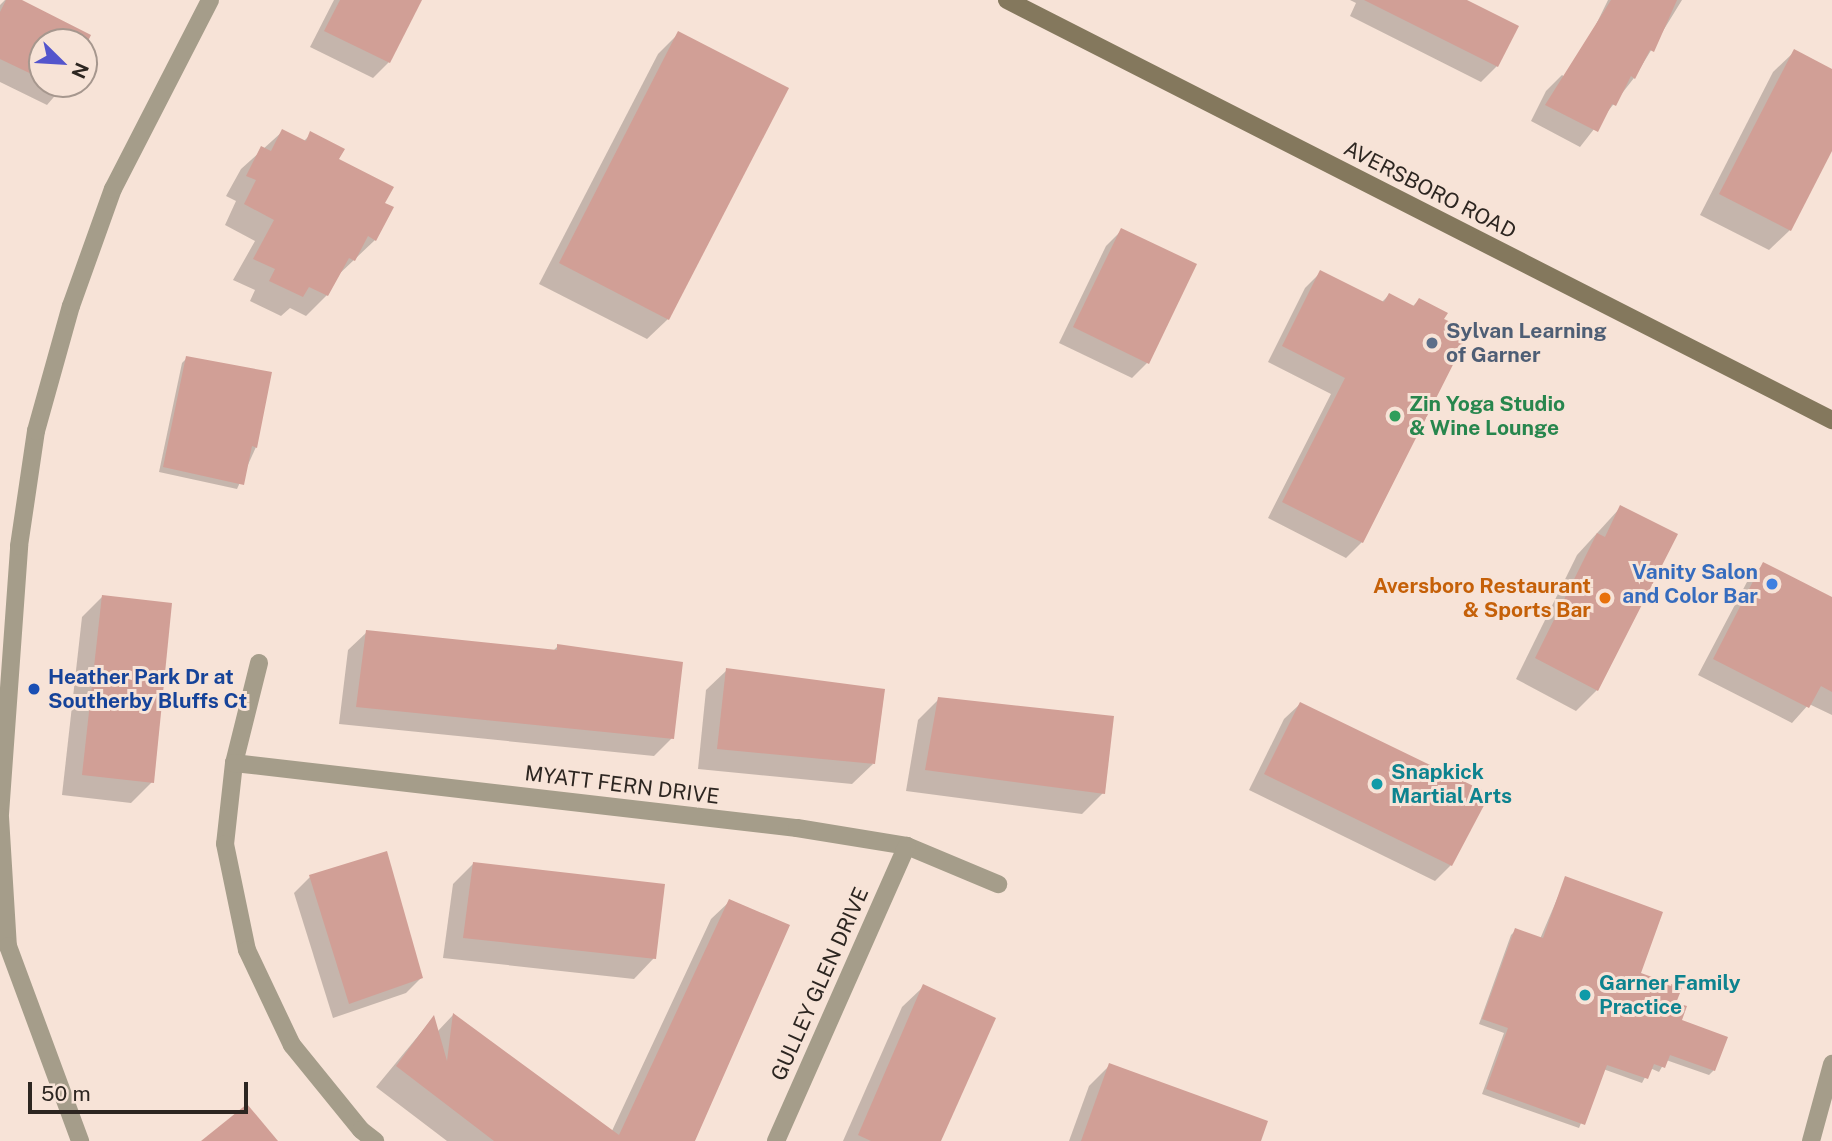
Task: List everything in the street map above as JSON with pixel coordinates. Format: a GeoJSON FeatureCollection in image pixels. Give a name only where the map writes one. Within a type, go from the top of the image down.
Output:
{"type":"FeatureCollection","features":[{"type":"Feature","properties":{"kind":"street"},"geometry":{"type":"LineString","coordinates":[[80,1141],[4,947],[0,815],[19,546],[36,431],[71,306],[113,188],[210,0]]}},
{"type":"Feature","properties":{"kind":"street","name":"AVERSBORO ROAD"},"geometry":{"type":"LineString","coordinates":[[1007,0],[1832,420]]}},
{"type":"Feature","properties":{"kind":"street"},"geometry":{"type":"LineString","coordinates":[[259,663],[234,763],[225,844],[247,950],[292,1045],[375,1141]]}},
{"type":"Feature","properties":{"kind":"street","name":"MYATT FERN DRIVE"},"geometry":{"type":"LineString","coordinates":[[234,763],[797,828],[907,846],[998,884]]}},
{"type":"Feature","properties":{"kind":"street","name":"GULLEY GLEN DRIVE"},"geometry":{"type":"LineString","coordinates":[[776,1141],[907,846]]}},
{"type":"Feature","properties":{"kind":"street"},"geometry":{"type":"LineString","coordinates":[[1811,1141],[1832,1065]]}},
{"type":"Feature","properties":{"kind":"building"},"geometry":{"type":"Polygon","coordinates":[[[6,0],[22,0],[77,28],[28,28],[28,72],[0,59],[0,12],[6,0]]]}},
{"type":"Feature","properties":{"kind":"building"},"geometry":{"type":"Polygon","coordinates":[[[340,0],[422,0],[390,63],[324,31],[340,0]]]}},
{"type":"Feature","properties":{"kind":"building"},"geometry":{"type":"Polygon","coordinates":[[[1364,0],[1467,0],[1519,26],[1498,67],[1364,0]]]}},
{"type":"Feature","properties":{"kind":"building"},"geometry":{"type":"Polygon","coordinates":[[[1611,0],[1677,0],[1654,52],[1650,50],[1635,79],[1631,76],[1616,106],[1612,104],[1598,132],[1545,105],[1611,0]]]}},
{"type":"Feature","properties":{"kind":"building"},"geometry":{"type":"Polygon","coordinates":[[[678,31],[789,88],[669,320],[559,263],[678,31]]]}},
{"type":"Feature","properties":{"kind":"building"},"geometry":{"type":"Polygon","coordinates":[[[1794,49],[1832,69],[1832,151],[1791,231],[1719,194],[1794,49]]]}},
{"type":"Feature","properties":{"kind":"building"},"geometry":{"type":"Polygon","coordinates":[[[282,129],[306,141],[310,131],[345,149],[339,159],[394,187],[385,203],[394,207],[376,241],[368,236],[355,261],[349,258],[328,296],[309,287],[303,297],[269,281],[275,269],[253,259],[274,220],[244,204],[256,180],[246,176],[261,146],[271,151],[282,129]]]}},
{"type":"Feature","properties":{"kind":"building"},"geometry":{"type":"Polygon","coordinates":[[[1121,228],[1197,264],[1149,364],[1073,327],[1121,228]]]}},
{"type":"Feature","properties":{"kind":"building"},"geometry":{"type":"Polygon","coordinates":[[[1320,270],[1384,302],[1389,293],[1414,306],[1419,298],[1448,313],[1444,319],[1470,331],[1363,543],[1282,502],[1345,378],[1282,346],[1320,270]]]}},
{"type":"Feature","properties":{"kind":"building"},"geometry":{"type":"Polygon","coordinates":[[[186,356],[272,372],[257,448],[252,446],[244,485],[163,467],[186,356]]]}},
{"type":"Feature","properties":{"kind":"building","name":"Aversboro Restaurant & Sports Bar"},"geometry":{"type":"Polygon","coordinates":[[[1620,505],[1678,534],[1598,691],[1535,658],[1597,533],[1605,537],[1620,505]]]}},
{"type":"Feature","properties":{"kind":"building"},"geometry":{"type":"Polygon","coordinates":[[[1763,562],[1832,597],[1832,692],[1821,686],[1809,708],[1713,659],[1763,562]]]}},
{"type":"Feature","properties":{"kind":"building"},"geometry":{"type":"Polygon","coordinates":[[[102,595],[172,603],[154,783],[82,775],[102,595]]]}},
{"type":"Feature","properties":{"kind":"building"},"geometry":{"type":"Polygon","coordinates":[[[366,630],[557,650],[557,644],[683,662],[674,739],[356,707],[366,630]]]}},
{"type":"Feature","properties":{"kind":"building"},"geometry":{"type":"Polygon","coordinates":[[[726,668],[885,689],[875,764],[717,749],[726,668]]]}},
{"type":"Feature","properties":{"kind":"building"},"geometry":{"type":"Polygon","coordinates":[[[938,697],[1114,716],[1105,794],[925,770],[938,697]]]}},
{"type":"Feature","properties":{"kind":"building","name":"Snapkick Martial Arts"},"geometry":{"type":"Polygon","coordinates":[[[1300,702],[1490,794],[1452,866],[1264,774],[1300,702]]]}},
{"type":"Feature","properties":{"kind":"building"},"geometry":{"type":"Polygon","coordinates":[[[387,851],[423,978],[349,1004],[309,875],[387,851]]]}},
{"type":"Feature","properties":{"kind":"building"},"geometry":{"type":"Polygon","coordinates":[[[473,862],[665,884],[656,959],[463,938],[473,862]]]}},
{"type":"Feature","properties":{"kind":"building","name":"Garner Family Practice"},"geometry":{"type":"Polygon","coordinates":[[[1565,876],[1663,912],[1641,973],[1682,988],[1676,1003],[1687,1006],[1682,1020],[1728,1037],[1715,1071],[1670,1055],[1665,1068],[1654,1064],[1648,1079],[1607,1065],[1585,1125],[1486,1089],[1508,1028],[1482,1019],[1515,928],[1543,938],[1565,876]]]}},
{"type":"Feature","properties":{"kind":"building"},"geometry":{"type":"Polygon","coordinates":[[[729,899],[790,925],[695,1141],[494,1141],[396,1066],[434,1015],[447,1061],[453,1013],[619,1135],[729,899]]]}},
{"type":"Feature","properties":{"kind":"building"},"geometry":{"type":"Polygon","coordinates":[[[923,984],[996,1018],[941,1141],[871,1141],[858,1135],[923,984]]]}},
{"type":"Feature","properties":{"kind":"building"},"geometry":{"type":"Polygon","coordinates":[[[1109,1063],[1268,1121],[1261,1141],[1081,1141],[1109,1063]]]}},
{"type":"Feature","properties":{"kind":"building"},"geometry":{"type":"Polygon","coordinates":[[[247,1104],[278,1141],[201,1141],[247,1104]]]}},
{"type":"Feature","properties":{"kind":"place","name":"Sylvan Learning of Garner"},"geometry":{"type":"Point","coordinates":[1432,343]}},
{"type":"Feature","properties":{"kind":"place","name":"Zin Yoga Studio & Wine Lounge"},"geometry":{"type":"Point","coordinates":[1395,416]}},
{"type":"Feature","properties":{"kind":"place","name":"Vanity Salon and Color Bar"},"geometry":{"type":"Point","coordinates":[1772,584]}},
{"type":"Feature","properties":{"kind":"place","name":"Aversboro Restaurant & Sports Bar"},"geometry":{"type":"Point","coordinates":[1605,598]}},
{"type":"Feature","properties":{"kind":"place","name":"Heather Park Dr at Southerby Bluffs Ct"},"geometry":{"type":"Point","coordinates":[34,689]}},
{"type":"Feature","properties":{"kind":"place","name":"Snapkick Martial Arts"},"geometry":{"type":"Point","coordinates":[1377,784]}},
{"type":"Feature","properties":{"kind":"place","name":"Garner Family Practice"},"geometry":{"type":"Point","coordinates":[1585,995]}}]}
